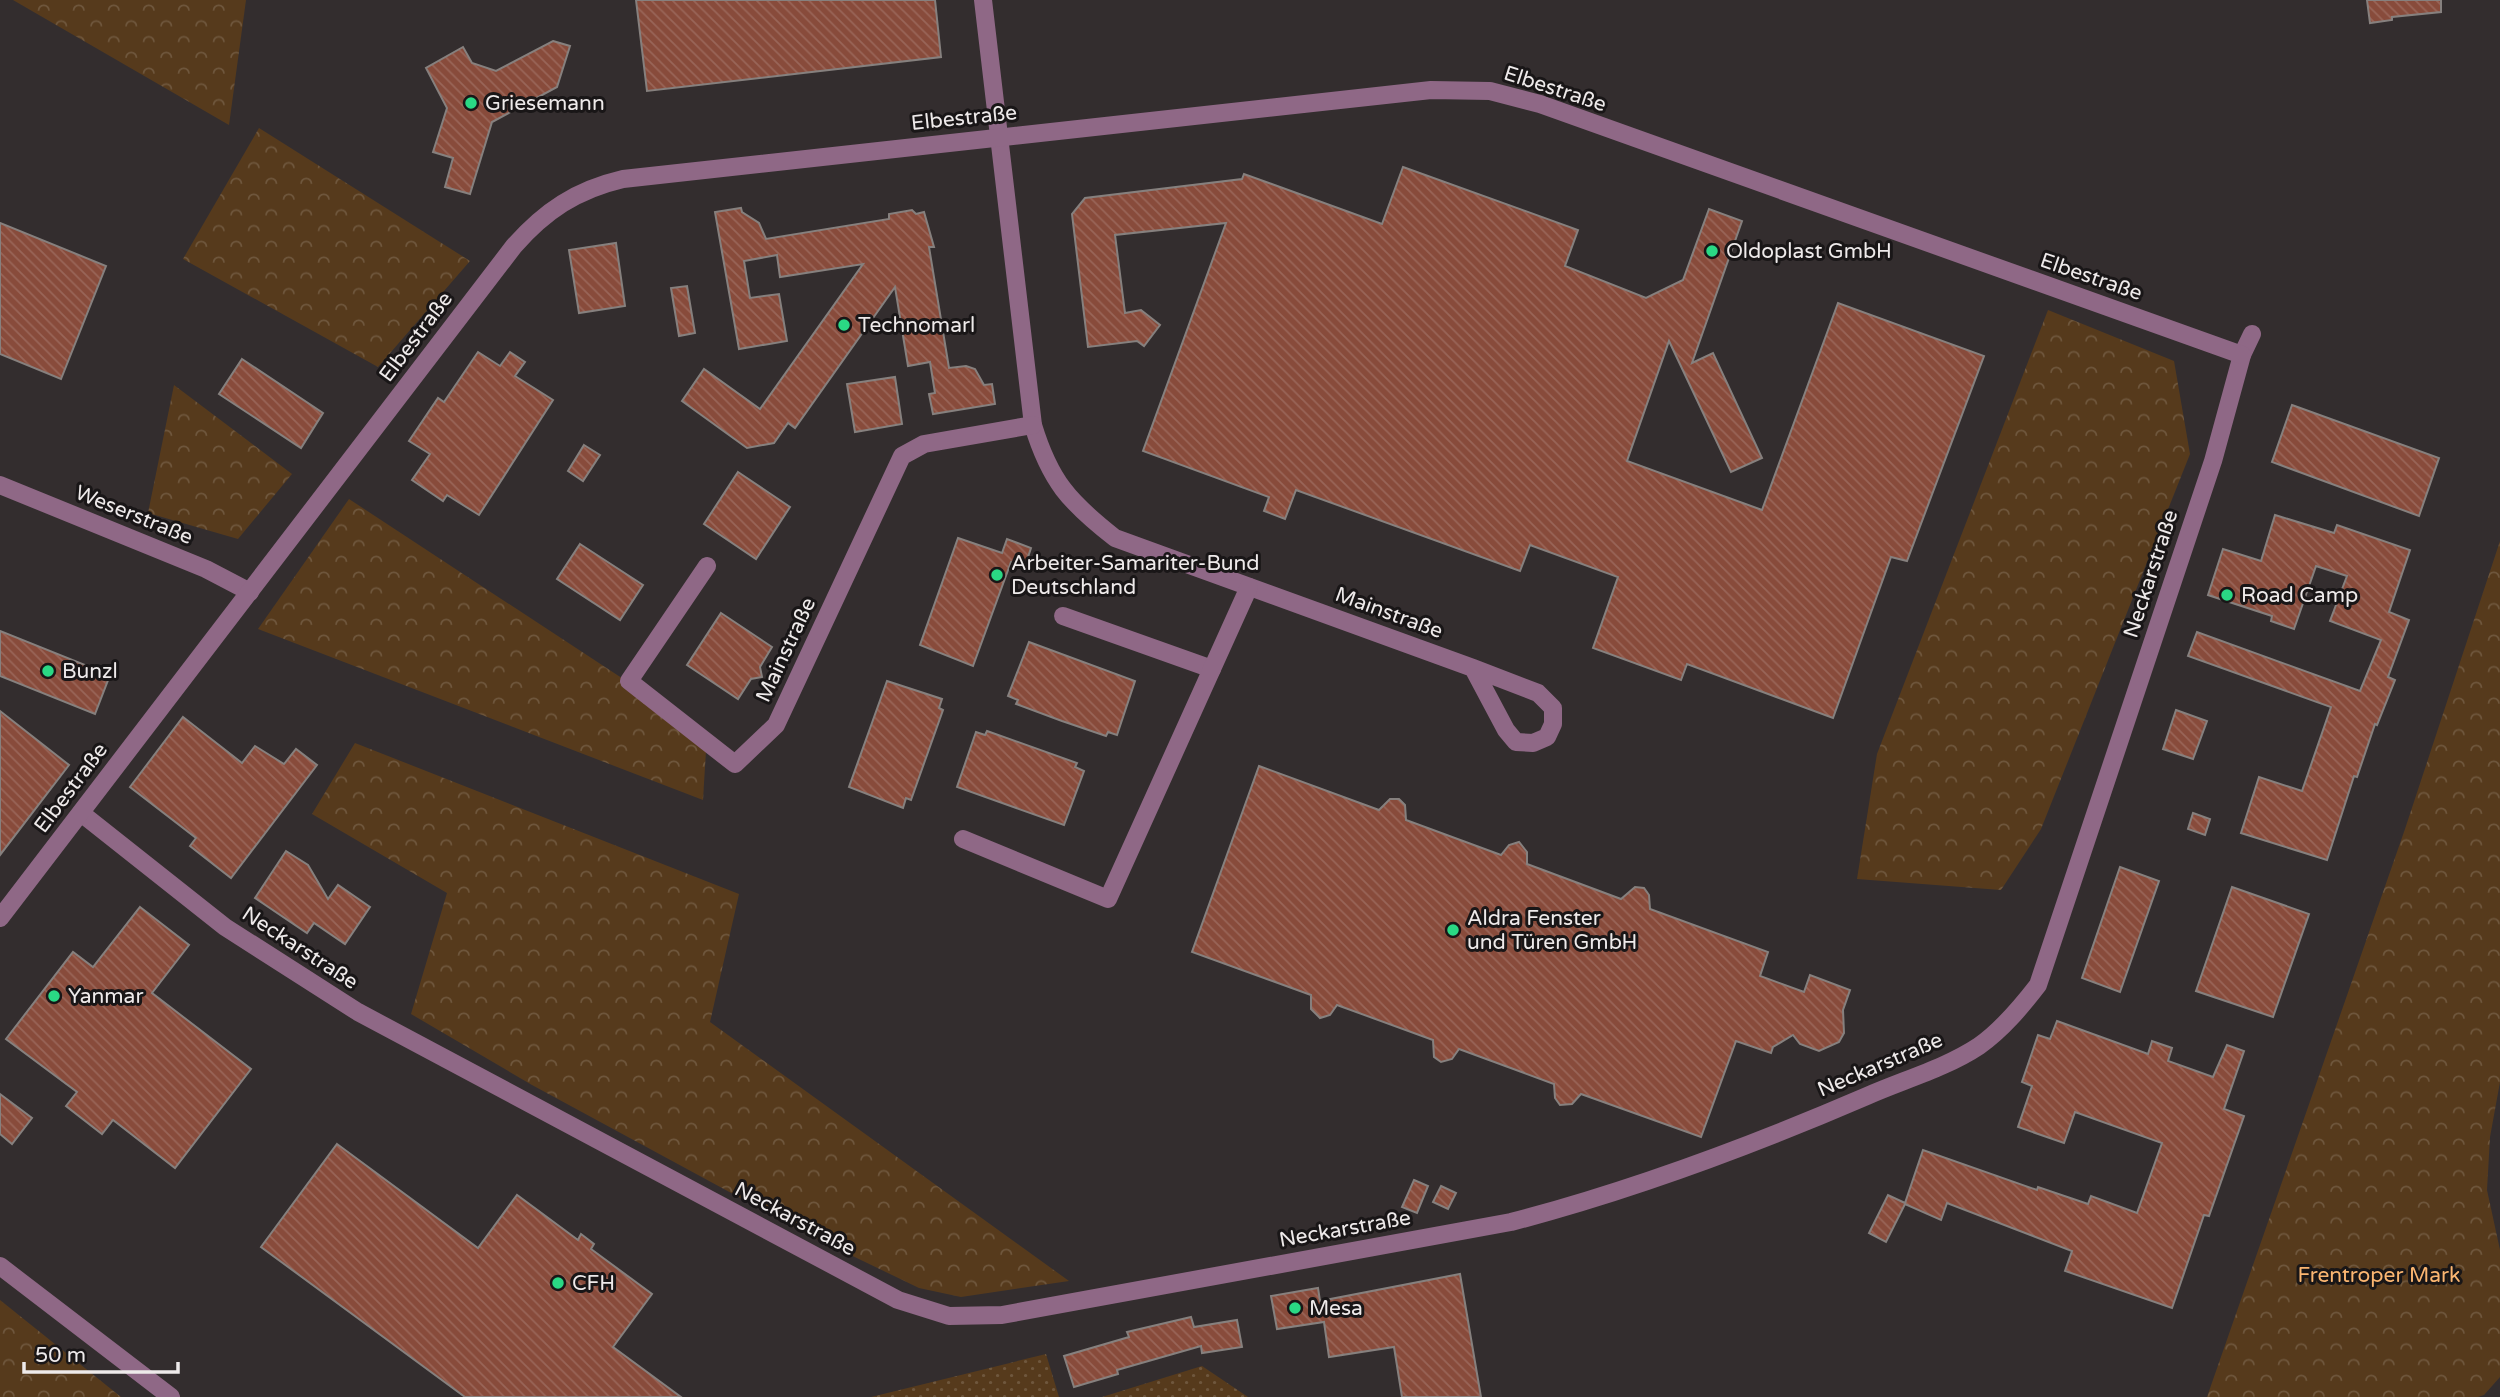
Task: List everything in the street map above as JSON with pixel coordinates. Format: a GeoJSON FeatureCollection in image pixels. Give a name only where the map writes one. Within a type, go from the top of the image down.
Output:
{"type":"FeatureCollection","features":[{"type":"Feature","properties":{"kind":"street","name":"Mainstraße"},"geometry":{"type":"LineString","coordinates":[[983,0],[1033,425],[1044,462],[1078,509],[1115,538],[1473,668],[1538,693],[1553,708],[1553,724],[1547,737],[1533,743],[1516,742],[1506,730],[1473,668]]}},
{"type":"Feature","properties":{"kind":"street","name":"Elbestraße"},"geometry":{"type":"LineString","coordinates":[[0,918],[514,246],[534,224],[569,197],[594,186],[623,179],[1431,90],[1490,91],[1540,104],[2242,355]]}},
{"type":"Feature","properties":{"kind":"street","name":"Neckarstraße"},"geometry":{"type":"LineString","coordinates":[[81,813],[225,927],[358,1012],[898,1300],[949,1316],[1002,1315],[1511,1222],[1572,1206],[1687,1169],[1850,1104],[1978,1047],[2026,1001],[2038,985],[2213,461],[2242,355],[2252,334]]}},
{"type":"Feature","properties":{"kind":"street","name":"Mainstraße"},"geometry":{"type":"LineString","coordinates":[[707,566],[628,681],[736,764],[776,725],[902,456],[924,444],[1033,425]]}},
{"type":"Feature","properties":{"kind":"street","name":"Weserstraße"},"geometry":{"type":"LineString","coordinates":[[0,485],[206,569],[250,592]]}},
{"type":"Feature","properties":{"kind":"street"},"geometry":{"type":"LineString","coordinates":[[963,839],[1108,898],[1249,587]]}},
{"type":"Feature","properties":{"kind":"street"},"geometry":{"type":"LineString","coordinates":[[1063,616],[1212,669]]}},
{"type":"Feature","properties":{"kind":"street"},"geometry":{"type":"LineString","coordinates":[[0,1266],[171,1397]]}},
{"type":"Feature","properties":{"kind":"green space"},"geometry":{"type":"Polygon","coordinates":[[[13,0],[246,0],[229,125],[13,0]]]}},
{"type":"Feature","properties":{"kind":"green space"},"geometry":{"type":"Polygon","coordinates":[[[259,128],[470,261],[378,367],[183,259],[259,128]]]}},
{"type":"Feature","properties":{"kind":"green space"},"geometry":{"type":"Polygon","coordinates":[[[2048,310],[2174,361],[2190,454],[2041,829],[2001,890],[1857,879],[1877,754],[2048,310]]]}},
{"type":"Feature","properties":{"kind":"green space"},"geometry":{"type":"Polygon","coordinates":[[[174,385],[292,474],[238,539],[148,513],[174,385]]]}},
{"type":"Feature","properties":{"kind":"green space"},"geometry":{"type":"Polygon","coordinates":[[[349,499],[707,734],[703,800],[258,629],[349,499]]]}},
{"type":"Feature","properties":{"kind":"green space","name":"Frentroper Mark"},"geometry":{"type":"Polygon","coordinates":[[[2500,541],[2500,1082],[2490,1137],[2487,1190],[2500,1250],[2500,1377],[2484,1395],[2478,1397],[2207,1397],[2405,829],[2500,541]]]}},
{"type":"Feature","properties":{"kind":"green space"},"geometry":{"type":"Polygon","coordinates":[[[355,743],[739,894],[710,1022],[1069,1281],[961,1297],[919,1288],[807,1234],[532,1085],[411,1014],[447,893],[312,814],[355,743]]]}},
{"type":"Feature","properties":{"kind":"green space"},"geometry":{"type":"Polygon","coordinates":[[[0,1300],[121,1397],[0,1397],[0,1300]]]}},
{"type":"Feature","properties":{"kind":"green space"},"geometry":{"type":"Polygon","coordinates":[[[1046,1354],[1059,1397],[871,1397],[1046,1354]]]}},
{"type":"Feature","properties":{"kind":"green space"},"geometry":{"type":"Polygon","coordinates":[[[1202,1366],[1248,1397],[1102,1397],[1202,1366]]]}},
{"type":"Feature","properties":{"kind":"building"},"geometry":{"type":"Polygon","coordinates":[[[636,0],[935,0],[941,57],[647,91],[636,0]]]}},
{"type":"Feature","properties":{"kind":"building"},"geometry":{"type":"Polygon","coordinates":[[[2367,0],[2441,0],[2441,12],[2392,17],[2392,20],[2370,23],[2367,0]]]}},
{"type":"Feature","properties":{"kind":"building"},"geometry":{"type":"Polygon","coordinates":[[[553,41],[570,46],[557,87],[492,122],[470,194],[445,187],[453,158],[433,152],[447,108],[426,68],[463,47],[472,63],[496,71],[553,41]]]}},
{"type":"Feature","properties":{"kind":"building"},"geometry":{"type":"Polygon","coordinates":[[[1403,167],[1578,230],[1565,266],[1646,298],[1683,280],[1709,209],[1742,221],[1692,363],[1713,353],[1762,458],[1731,472],[1669,341],[1627,461],[1762,510],[1838,303],[1984,356],[1907,561],[1891,557],[1833,718],[1687,664],[1681,680],[1593,648],[1618,577],[1530,545],[1520,571],[1296,490],[1285,519],[1264,511],[1269,497],[1143,451],[1226,223],[1115,235],[1125,313],[1141,310],[1160,325],[1144,346],[1137,341],[1088,347],[1072,214],[1085,198],[1242,179],[1244,174],[1382,224],[1403,167]]]}},
{"type":"Feature","properties":{"kind":"building","name":"Technomarl"},"geometry":{"type":"Polygon","coordinates":[[[741,208],[742,212],[759,223],[766,239],[889,219],[889,214],[912,210],[916,214],[924,212],[934,247],[929,247],[949,368],[966,366],[975,369],[984,385],[992,384],[995,404],[933,414],[929,394],[935,393],[930,362],[908,366],[895,287],[795,428],[788,423],[774,443],[747,448],[682,401],[704,369],[760,409],[863,264],[780,277],[777,255],[744,261],[750,298],[779,294],[787,341],[739,349],[715,212],[741,208]]]}},
{"type":"Feature","properties":{"kind":"building"},"geometry":{"type":"Polygon","coordinates":[[[0,223],[106,266],[61,379],[0,354],[0,223]]]}},
{"type":"Feature","properties":{"kind":"building"},"geometry":{"type":"Polygon","coordinates":[[[616,243],[625,306],[579,313],[569,250],[616,243]]]}},
{"type":"Feature","properties":{"kind":"building"},"geometry":{"type":"Polygon","coordinates":[[[687,286],[695,333],[679,336],[671,288],[687,286]]]}},
{"type":"Feature","properties":{"kind":"building"},"geometry":{"type":"Polygon","coordinates":[[[478,352],[500,366],[510,352],[525,362],[515,376],[553,400],[479,515],[447,495],[443,501],[412,480],[430,454],[409,441],[438,398],[444,402],[478,352]]]}},
{"type":"Feature","properties":{"kind":"building"},"geometry":{"type":"Polygon","coordinates":[[[242,359],[323,413],[301,448],[219,394],[242,359]]]}},
{"type":"Feature","properties":{"kind":"building"},"geometry":{"type":"Polygon","coordinates":[[[895,377],[902,424],[855,432],[847,384],[895,377]]]}},
{"type":"Feature","properties":{"kind":"building"},"geometry":{"type":"Polygon","coordinates":[[[2292,405],[2439,458],[2419,516],[2272,462],[2292,405]]]}},
{"type":"Feature","properties":{"kind":"building"},"geometry":{"type":"Polygon","coordinates":[[[584,445],[600,455],[583,481],[568,471],[584,445]]]}},
{"type":"Feature","properties":{"kind":"building"},"geometry":{"type":"Polygon","coordinates":[[[738,472],[790,507],[756,559],[704,524],[738,472]]]}},
{"type":"Feature","properties":{"kind":"building"},"geometry":{"type":"Polygon","coordinates":[[[2275,515],[2334,533],[2337,525],[2410,550],[2389,612],[2409,620],[2388,677],[2395,680],[2377,725],[2375,724],[2357,777],[2354,776],[2327,860],[2241,833],[2259,777],[2302,791],[2331,707],[2188,656],[2197,632],[2360,691],[2381,640],[2330,621],[2347,576],[2316,566],[2294,629],[2271,621],[2272,616],[2208,595],[2223,549],[2261,561],[2275,515]]]}},
{"type":"Feature","properties":{"kind":"building"},"geometry":{"type":"Polygon","coordinates":[[[958,538],[1002,553],[1007,539],[1031,548],[1025,566],[1011,562],[973,666],[920,645],[958,538]]]}},
{"type":"Feature","properties":{"kind":"building"},"geometry":{"type":"Polygon","coordinates":[[[580,544],[643,585],[620,620],[557,579],[580,544]]]}},
{"type":"Feature","properties":{"kind":"building"},"geometry":{"type":"Polygon","coordinates":[[[721,613],[772,647],[760,667],[762,677],[751,679],[738,699],[687,665],[721,613]]]}},
{"type":"Feature","properties":{"kind":"building"},"geometry":{"type":"Polygon","coordinates":[[[0,631],[110,675],[95,714],[0,676],[0,631]]]}},
{"type":"Feature","properties":{"kind":"building"},"geometry":{"type":"Polygon","coordinates":[[[1029,642],[1135,681],[1117,735],[1108,732],[1106,736],[1062,721],[1016,704],[1018,700],[1008,696],[1029,642]]]}},
{"type":"Feature","properties":{"kind":"building"},"geometry":{"type":"Polygon","coordinates":[[[887,681],[942,699],[939,708],[943,710],[911,800],[906,798],[903,808],[849,787],[887,681]]]}},
{"type":"Feature","properties":{"kind":"building"},"geometry":{"type":"Polygon","coordinates":[[[2176,710],[2207,721],[2193,759],[2163,749],[2176,710]]]}},
{"type":"Feature","properties":{"kind":"building"},"geometry":{"type":"Polygon","coordinates":[[[0,711],[69,765],[0,855],[0,711]]]}},
{"type":"Feature","properties":{"kind":"building"},"geometry":{"type":"Polygon","coordinates":[[[183,717],[242,763],[255,746],[284,764],[296,749],[317,765],[231,878],[190,846],[196,838],[130,787],[183,717]]]}},
{"type":"Feature","properties":{"kind":"building"},"geometry":{"type":"Polygon","coordinates":[[[987,731],[1077,763],[1075,767],[1084,771],[1064,825],[957,787],[976,732],[985,735],[987,731]]]}},
{"type":"Feature","properties":{"kind":"building","name":"Aldra Fenster und Türen GmbH"},"geometry":{"type":"Polygon","coordinates":[[[1259,766],[1379,810],[1390,799],[1399,799],[1405,805],[1406,820],[1501,855],[1509,845],[1519,842],[1527,852],[1527,864],[1621,899],[1635,887],[1644,888],[1649,895],[1650,909],[1768,952],[1760,976],[1804,992],[1810,975],[1850,990],[1843,1010],[1844,1033],[1839,1042],[1819,1051],[1800,1044],[1793,1035],[1773,1047],[1771,1053],[1736,1041],[1701,1137],[1581,1094],[1572,1104],[1560,1105],[1555,1098],[1554,1084],[1459,1049],[1452,1059],[1441,1062],[1434,1057],[1433,1040],[1337,1005],[1330,1015],[1320,1018],[1311,1009],[1311,995],[1192,952],[1259,766]]]}},
{"type":"Feature","properties":{"kind":"building"},"geometry":{"type":"Polygon","coordinates":[[[2193,813],[2210,819],[2205,835],[2188,829],[2193,813]]]}},
{"type":"Feature","properties":{"kind":"building"},"geometry":{"type":"Polygon","coordinates":[[[286,851],[308,865],[328,899],[338,885],[370,907],[345,944],[314,923],[307,933],[255,898],[286,851]]]}},
{"type":"Feature","properties":{"kind":"building"},"geometry":{"type":"Polygon","coordinates":[[[2120,867],[2159,881],[2120,992],[2082,978],[2120,867]]]}},
{"type":"Feature","properties":{"kind":"building"},"geometry":{"type":"Polygon","coordinates":[[[2232,887],[2309,914],[2273,1017],[2196,991],[2232,887]]]}},
{"type":"Feature","properties":{"kind":"building"},"geometry":{"type":"Polygon","coordinates":[[[140,907],[189,945],[152,993],[251,1069],[175,1168],[113,1120],[102,1134],[66,1106],[77,1092],[6,1039],[73,952],[93,967],[140,907]]]}},
{"type":"Feature","properties":{"kind":"building"},"geometry":{"type":"Polygon","coordinates":[[[2057,1021],[2148,1054],[2152,1041],[2172,1048],[2168,1061],[2213,1077],[2227,1045],[2244,1051],[2224,1109],[2244,1116],[2209,1216],[2204,1215],[2172,1308],[2065,1271],[2072,1251],[1947,1203],[1941,1220],[1905,1204],[1886,1242],[1869,1233],[1888,1195],[1905,1203],[1923,1150],[2037,1190],[2038,1187],[2088,1204],[2091,1196],[2137,1213],[2162,1143],[2075,1112],[2064,1143],[2018,1127],[2032,1086],[2022,1082],[2038,1035],[2050,1039],[2057,1021]]]}},
{"type":"Feature","properties":{"kind":"building"},"geometry":{"type":"Polygon","coordinates":[[[0,1094],[32,1118],[12,1144],[0,1134],[0,1094]]]}},
{"type":"Feature","properties":{"kind":"building"},"geometry":{"type":"Polygon","coordinates":[[[337,1144],[478,1248],[517,1195],[578,1240],[581,1234],[594,1244],[591,1249],[652,1294],[613,1347],[681,1397],[465,1397],[261,1247],[337,1144]]]}},
{"type":"Feature","properties":{"kind":"building"},"geometry":{"type":"Polygon","coordinates":[[[1414,1180],[1428,1186],[1417,1213],[1402,1207],[1414,1180]]]}},
{"type":"Feature","properties":{"kind":"building"},"geometry":{"type":"Polygon","coordinates":[[[1441,1186],[1456,1193],[1448,1209],[1433,1202],[1441,1186]]]}},
{"type":"Feature","properties":{"kind":"building"},"geometry":{"type":"Polygon","coordinates":[[[1460,1274],[1481,1397],[1402,1397],[1394,1347],[1329,1357],[1324,1322],[1277,1329],[1271,1296],[1318,1288],[1320,1301],[1460,1274]]]}},
{"type":"Feature","properties":{"kind":"building"},"geometry":{"type":"Polygon","coordinates":[[[1191,1317],[1194,1327],[1237,1320],[1242,1347],[1202,1353],[1201,1346],[1117,1370],[1118,1374],[1074,1387],[1064,1356],[1129,1337],[1127,1332],[1191,1317]]]}},
{"type":"Feature","properties":{"kind":"place","name":"Griesemann"},"geometry":{"type":"Point","coordinates":[471,103]}},
{"type":"Feature","properties":{"kind":"place","name":"Oldoplast GmbH"},"geometry":{"type":"Point","coordinates":[1712,251]}},
{"type":"Feature","properties":{"kind":"place","name":"Technomarl"},"geometry":{"type":"Point","coordinates":[844,325]}},
{"type":"Feature","properties":{"kind":"place","name":"Arbeiter-Samariter-Bund Deutschland"},"geometry":{"type":"Point","coordinates":[997,575]}},
{"type":"Feature","properties":{"kind":"place","name":"Road Camp"},"geometry":{"type":"Point","coordinates":[2227,595]}},
{"type":"Feature","properties":{"kind":"place","name":"Bunzl"},"geometry":{"type":"Point","coordinates":[48,671]}},
{"type":"Feature","properties":{"kind":"place","name":"Aldra Fenster und Türen GmbH"},"geometry":{"type":"Point","coordinates":[1453,930]}},
{"type":"Feature","properties":{"kind":"place","name":"Yanmar"},"geometry":{"type":"Point","coordinates":[54,996]}},
{"type":"Feature","properties":{"kind":"place","name":"CFH"},"geometry":{"type":"Point","coordinates":[558,1283]}},
{"type":"Feature","properties":{"kind":"place","name":"Mesa"},"geometry":{"type":"Point","coordinates":[1295,1308]}}]}
